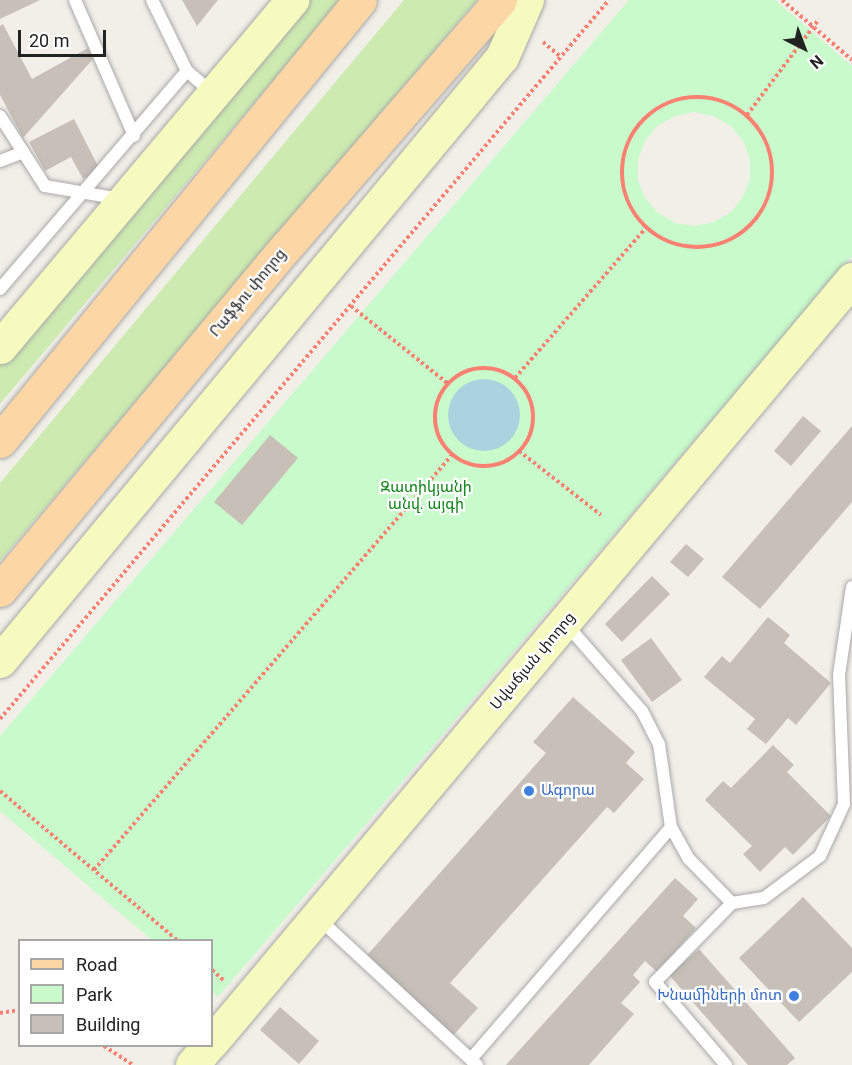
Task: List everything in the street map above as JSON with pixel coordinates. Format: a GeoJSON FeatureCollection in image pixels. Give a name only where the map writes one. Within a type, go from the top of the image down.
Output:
{"type":"FeatureCollection","features":[{"type":"Feature","properties":{"kind":"main road"},"geometry":{"type":"LineString","coordinates":[[0,347],[292,0]]}},
{"type":"Feature","properties":{"kind":"main road"},"geometry":{"type":"LineString","coordinates":[[0,441],[360,0]]}},
{"type":"Feature","properties":{"kind":"main road","name":"Րաֆֆու փողոց"},"geometry":{"type":"LineString","coordinates":[[0,590],[279,255],[500,0]]}},
{"type":"Feature","properties":{"kind":"main road"},"geometry":{"type":"LineString","coordinates":[[0,661],[502,57],[527,0]]}},
{"type":"Feature","properties":{"kind":"main road","name":"Սվաճյան փողոց"},"geometry":{"type":"LineString","coordinates":[[213,1041],[566,623],[852,279]]}},
{"type":"Feature","properties":{"kind":"main road"},"geometry":{"type":"LineString","coordinates":[[192,1065],[207,1047]]}},
{"type":"Feature","properties":{"kind":"lane"},"geometry":{"type":"LineString","coordinates":[[75,0],[134,136]]}},
{"type":"Feature","properties":{"kind":"lane"},"geometry":{"type":"LineString","coordinates":[[152,0],[187,71],[213,94]]}},
{"type":"Feature","properties":{"kind":"lane"},"geometry":{"type":"LineString","coordinates":[[0,289],[134,136],[187,71]]}},
{"type":"Feature","properties":{"kind":"lane"},"geometry":{"type":"LineString","coordinates":[[0,116],[45,186],[124,199]]}},
{"type":"Feature","properties":{"kind":"lane"},"geometry":{"type":"LineString","coordinates":[[0,162],[23,152]]}},
{"type":"Feature","properties":{"kind":"lane"},"geometry":{"type":"LineString","coordinates":[[726,1065],[655,982],[732,903],[764,898],[820,856],[844,804],[839,675],[852,587]]}},
{"type":"Feature","properties":{"kind":"lane"},"geometry":{"type":"LineString","coordinates":[[566,623],[642,711],[659,744],[671,827],[689,859],[732,903]]}},
{"type":"Feature","properties":{"kind":"lane"},"geometry":{"type":"LineString","coordinates":[[317,917],[474,1062],[671,827]]}},
{"type":"Feature","properties":{"kind":"path"},"geometry":{"type":"LineString","coordinates":[[0,719],[609,0]]}},
{"type":"Feature","properties":{"kind":"path"},"geometry":{"type":"LineString","coordinates":[[782,0],[852,60]]}},
{"type":"Feature","properties":{"kind":"path"},"geometry":{"type":"LineString","coordinates":[[747,115],[819,19]]}},
{"type":"Feature","properties":{"kind":"path"},"geometry":{"type":"LineString","coordinates":[[697,97],[731,105],[747,115],[768,148],[772,167],[765,206],[753,222],[738,236],[701,248],[681,246],[646,228],[626,198],[622,163],[635,129],[647,116],[679,99],[697,97]]}},
{"type":"Feature","properties":{"kind":"path"},"geometry":{"type":"LineString","coordinates":[[515,378],[646,228]]}},
{"type":"Feature","properties":{"kind":"path"},"geometry":{"type":"LineString","coordinates":[[351,306],[447,383]]}},
{"type":"Feature","properties":{"kind":"path"},"geometry":{"type":"LineString","coordinates":[[473,369],[502,371],[515,378],[527,394],[533,413],[532,427],[519,450],[494,465],[479,466],[452,454],[436,428],[439,396],[447,383],[473,369]]}},
{"type":"Feature","properties":{"kind":"path"},"geometry":{"type":"LineString","coordinates":[[519,450],[601,515]]}},
{"type":"Feature","properties":{"kind":"path"},"geometry":{"type":"LineString","coordinates":[[94,870],[452,454]]}},
{"type":"Feature","properties":{"kind":"path"},"geometry":{"type":"LineString","coordinates":[[0,791],[176,939]]}},
{"type":"Feature","properties":{"kind":"path"},"geometry":{"type":"LineString","coordinates":[[0,1013],[18,1010]]}},
{"type":"Feature","properties":{"kind":"path"},"geometry":{"type":"LineString","coordinates":[[106,1047],[133,1065]]}},
{"type":"Feature","properties":{"kind":"green space"},"geometry":{"type":"Polygon","coordinates":[[[307,0],[341,0],[0,404],[0,364],[307,0]]]}},
{"type":"Feature","properties":{"kind":"green space"},"geometry":{"type":"Polygon","coordinates":[[[404,0],[477,0],[0,561],[0,483],[404,0]]]}},
{"type":"Feature","properties":{"kind":"green space","name":"Զատիկյանի անվ. այգի"},"geometry":{"type":"Polygon","coordinates":[[[629,0],[775,0],[852,66],[852,256],[218,997],[213,992],[213,939],[151,939],[0,811],[0,736],[629,0]],[[694,112],[675,116],[657,126],[645,141],[638,160],[638,180],[645,198],[658,213],[675,223],[694,226],[714,222],[731,212],[743,197],[750,179],[750,159],[743,141],[731,126],[713,116],[694,112]]]}},
{"type":"Feature","properties":{"kind":"water"},"geometry":{"type":"Polygon","coordinates":[[[477,379],[491,379],[510,389],[520,408],[520,422],[510,441],[491,451],[477,451],[458,441],[448,422],[448,408],[458,389],[477,379]]]}},
{"type":"Feature","properties":{"kind":"building"},"geometry":{"type":"Polygon","coordinates":[[[0,0],[40,0],[0,19],[0,0]]]}},
{"type":"Feature","properties":{"kind":"building"},"geometry":{"type":"Polygon","coordinates":[[[182,0],[218,0],[197,26],[182,0]]]}},
{"type":"Feature","properties":{"kind":"building"},"geometry":{"type":"Polygon","coordinates":[[[3,24],[32,79],[88,48],[93,59],[23,138],[0,95],[0,26],[3,24]]]}},
{"type":"Feature","properties":{"kind":"building"},"geometry":{"type":"Polygon","coordinates":[[[74,119],[100,170],[83,179],[71,157],[45,171],[29,142],[74,119]]]}},
{"type":"Feature","properties":{"kind":"building"},"geometry":{"type":"Polygon","coordinates":[[[803,416],[821,431],[791,466],[774,451],[803,416]]]}},
{"type":"Feature","properties":{"kind":"building"},"geometry":{"type":"Polygon","coordinates":[[[852,426],[852,502],[760,609],[722,577],[852,426]]]}},
{"type":"Feature","properties":{"kind":"building"},"geometry":{"type":"Polygon","coordinates":[[[270,435],[298,458],[242,525],[214,502],[270,435]]]}},
{"type":"Feature","properties":{"kind":"building"},"geometry":{"type":"Polygon","coordinates":[[[686,544],[704,559],[688,577],[670,562],[686,544]]]}},
{"type":"Feature","properties":{"kind":"building"},"geometry":{"type":"Polygon","coordinates":[[[652,576],[670,594],[622,642],[605,624],[652,576]]]}},
{"type":"Feature","properties":{"kind":"building"},"geometry":{"type":"Polygon","coordinates":[[[768,617],[790,635],[784,643],[831,683],[796,725],[788,718],[766,744],[747,729],[755,719],[704,677],[722,656],[730,663],[768,617]]]}},
{"type":"Feature","properties":{"kind":"building"},"geometry":{"type":"Polygon","coordinates":[[[651,638],[682,680],[652,702],[621,660],[651,638]]]}},
{"type":"Feature","properties":{"kind":"building"},"geometry":{"type":"Polygon","coordinates":[[[573,697],[635,752],[626,763],[644,779],[614,813],[607,807],[450,983],[478,1008],[450,1039],[362,961],[546,753],[533,742],[573,697]]]}},
{"type":"Feature","properties":{"kind":"building"},"geometry":{"type":"Polygon","coordinates":[[[773,745],[794,765],[787,772],[831,816],[793,855],[785,847],[760,872],[743,854],[752,846],[705,800],[723,781],[731,788],[773,745]]]}},
{"type":"Feature","properties":{"kind":"building"},"geometry":{"type":"Polygon","coordinates":[[[675,878],[698,899],[683,916],[696,928],[657,972],[645,961],[633,975],[640,982],[621,1003],[634,1014],[589,1065],[506,1065],[675,878]]]}},
{"type":"Feature","properties":{"kind":"building"},"geometry":{"type":"Polygon","coordinates":[[[803,897],[852,948],[852,972],[799,1022],[739,958],[803,897]]]}},
{"type":"Feature","properties":{"kind":"building"},"geometry":{"type":"Polygon","coordinates":[[[699,949],[795,1058],[787,1065],[748,1065],[669,975],[699,949]]]}},
{"type":"Feature","properties":{"kind":"building"},"geometry":{"type":"Polygon","coordinates":[[[280,1007],[319,1041],[299,1064],[260,1030],[280,1007]]]}},
{"type":"Feature","properties":{"kind":"place","name":"Ագորա"},"geometry":{"type":"Point","coordinates":[529,791]}},
{"type":"Feature","properties":{"kind":"place","name":"Խնամիների մոտ"},"geometry":{"type":"Point","coordinates":[794,996]}}]}
